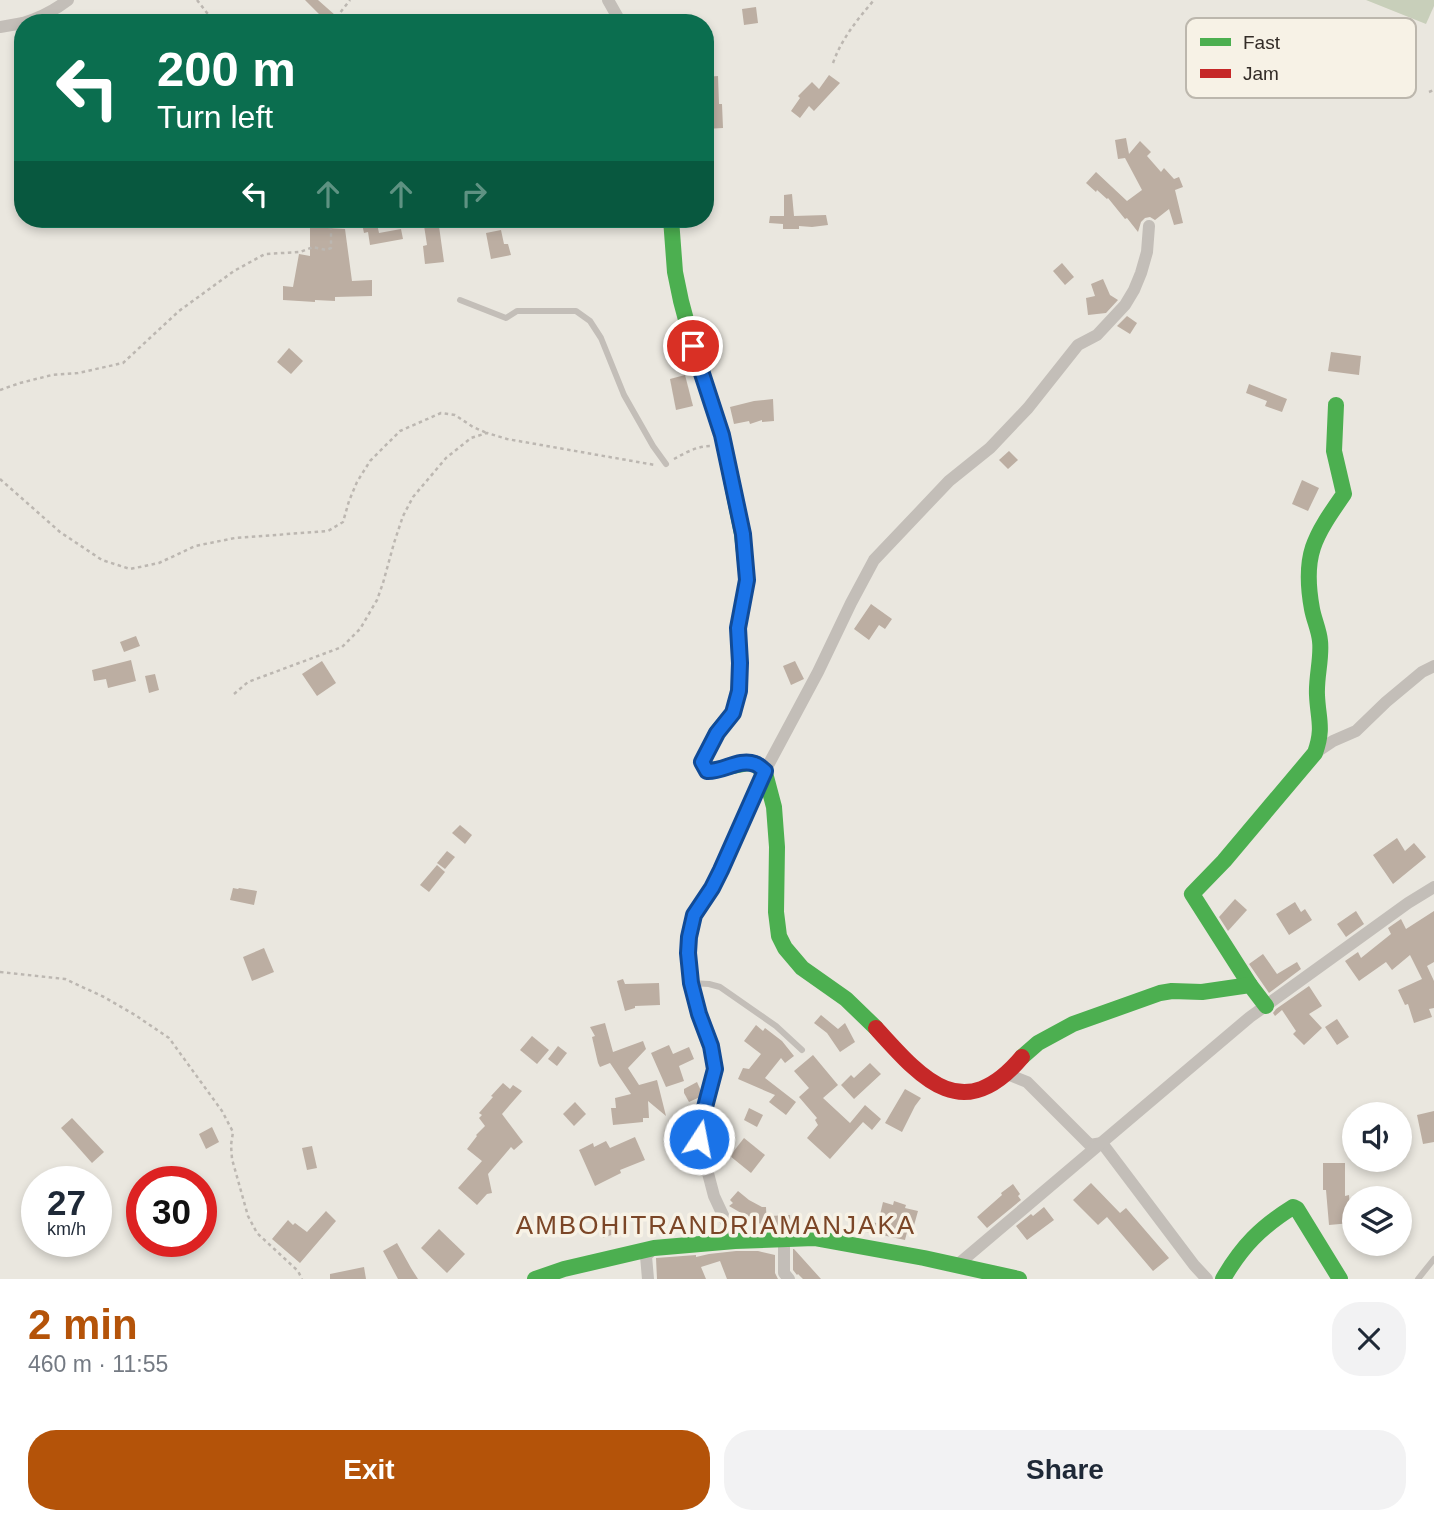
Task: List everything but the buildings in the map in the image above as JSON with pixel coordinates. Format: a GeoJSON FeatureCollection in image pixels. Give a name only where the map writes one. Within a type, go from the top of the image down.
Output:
{"type":"FeatureCollection","features":[{"type":"Feature","properties":{"kind":"street"},"geometry":{"type":"LineString","coordinates":[[45,14],[68,0]]}},
{"type":"Feature","properties":{"kind":"street"},"geometry":{"type":"LineString","coordinates":[[735,1241],[714,1196],[699,1139],[715,1069],[711,1046],[691,983],[688,953],[694,915],[712,888],[765,771],[874,560],[949,481],[990,447],[1028,408],[1078,345],[1097,335],[1125,305],[1141,273],[1147,252],[1149,226]]}},
{"type":"Feature","properties":{"kind":"street"},"geometry":{"type":"LineString","coordinates":[[672,228],[681,302],[726,452],[743,534],[747,580],[738,628],[739,691],[733,713],[717,733],[702,762],[707,771],[715,772],[740,763],[755,764],[765,771],[774,803],[778,864],[778,934],[786,950],[797,964],[855,1005],[917,1073],[940,1086],[967,1094],[1007,1074],[1036,1044],[1065,1027],[1100,1013],[1162,992],[1206,992],[1234,985],[1250,985]]}},
{"type":"Feature","properties":{"kind":"street"},"geometry":{"type":"LineString","coordinates":[[1315,753],[1320,740],[1321,722],[1317,695],[1320,640],[1308,580],[1311,550],[1321,527],[1344,494],[1334,451],[1336,404]]}},
{"type":"Feature","properties":{"kind":"street"},"geometry":{"type":"LineString","coordinates":[[1266,1006],[1192,894],[1224,861],[1315,753],[1356,731],[1422,672],[1434,666]]}},
{"type":"Feature","properties":{"kind":"street"},"geometry":{"type":"LineString","coordinates":[[956,1266],[1250,1017],[1434,887]]}},
{"type":"Feature","properties":{"kind":"street"},"geometry":{"type":"LineString","coordinates":[[1007,1074],[1027,1082],[1090,1145],[1101,1143]]}},
{"type":"Feature","properties":{"kind":"street"},"geometry":{"type":"LineString","coordinates":[[1101,1143],[1207,1279]]}},
{"type":"Feature","properties":{"kind":"street"},"geometry":{"type":"LineString","coordinates":[[1223,1279],[1250,1238],[1274,1218],[1293,1207],[1297,1209],[1340,1279]]}},
{"type":"Feature","properties":{"kind":"street"},"geometry":{"type":"LineString","coordinates":[[536,1279],[564,1269],[654,1248],[814,1238],[1019,1279]]}},
{"type":"Feature","properties":{"kind":"street"},"geometry":{"type":"LineString","coordinates":[[784,1240],[784,1273],[789,1279]]}},
{"type":"Feature","properties":{"kind":"street"},"geometry":{"type":"LineString","coordinates":[[648,1279],[646,1256],[654,1248]]}},
{"type":"Feature","properties":{"kind":"lane"},"geometry":{"type":"LineString","coordinates":[[460,300],[506,318],[517,312],[576,311],[590,321],[601,338],[624,395],[666,464]]}},
{"type":"Feature","properties":{"kind":"lane"},"geometry":{"type":"LineString","coordinates":[[691,983],[720,987],[776,1026],[802,1050]]}},
{"type":"Feature","properties":{"kind":"lane"},"geometry":{"type":"LineString","coordinates":[[1418,1279],[1434,1259]]}},
{"type":"Feature","properties":{"kind":"path"},"geometry":{"type":"LineString","coordinates":[[197,0],[208,14]]}},
{"type":"Feature","properties":{"kind":"path"},"geometry":{"type":"LineString","coordinates":[[339,14],[350,0]]}},
{"type":"Feature","properties":{"kind":"path"},"geometry":{"type":"LineString","coordinates":[[833,63],[839,47],[854,23],[874,0]]}},
{"type":"Feature","properties":{"kind":"path"},"geometry":{"type":"LineString","coordinates":[[0,390],[52,375],[78,373],[122,363],[179,311],[234,271],[265,254],[300,252],[313,247],[326,250],[331,248],[331,228]]}},
{"type":"Feature","properties":{"kind":"path"},"geometry":{"type":"LineString","coordinates":[[0,479],[60,533],[102,560],[130,569],[159,563],[195,546],[235,538],[328,531],[343,522],[353,491],[370,461],[400,431],[441,414],[455,415],[473,427],[506,439],[653,465],[666,464],[686,452],[705,446],[714,446],[726,452]]}},
{"type":"Feature","properties":{"kind":"path"},"geometry":{"type":"LineString","coordinates":[[234,694],[248,682],[342,647],[360,629],[380,592],[400,525],[413,496],[446,458],[471,438],[487,433]]}},
{"type":"Feature","properties":{"kind":"path"},"geometry":{"type":"LineString","coordinates":[[0,972],[65,979],[104,996],[169,1038],[222,1111],[233,1132],[232,1159],[248,1216],[257,1233],[298,1271],[302,1279]]}},
{"type":"Feature","properties":{"kind":"green space"},"geometry":{"type":"Polygon","coordinates":[[[1366,0],[1434,0],[1426,24],[1366,0]]]}},
{"type":"Feature","properties":{"kind":"traffic: fast"},"geometry":{"type":"LineString","coordinates":[[672,228],[675,272],[681,301],[722,435],[742,534],[747,580],[738,628],[739,690],[733,713],[717,732],[702,762],[707,771],[749,763],[765,773],[774,807],[779,936],[785,948],[802,968],[846,999],[876,1028]]}},
{"type":"Feature","properties":{"kind":"traffic: fast"},"geometry":{"type":"LineString","coordinates":[[1250,985],[1192,894],[1224,861],[1315,753],[1318,744],[1320,730],[1317,688],[1320,647],[1309,590],[1309,574],[1310,560],[1318,535],[1344,494],[1334,451],[1336,405]]}},
{"type":"Feature","properties":{"kind":"traffic: fast"},"geometry":{"type":"LineString","coordinates":[[1022,1057],[1038,1043],[1073,1024],[1160,993],[1202,992],[1250,985],[1266,1006]]}},
{"type":"Feature","properties":{"kind":"traffic: fast"},"geometry":{"type":"LineString","coordinates":[[1223,1279],[1253,1238],[1293,1207],[1297,1209],[1340,1279]]}},
{"type":"Feature","properties":{"kind":"traffic: fast"},"geometry":{"type":"LineString","coordinates":[[535,1279],[564,1269],[654,1248],[814,1238],[1019,1279]]}},
{"type":"Feature","properties":{"kind":"traffic: jam"},"geometry":{"type":"LineString","coordinates":[[876,1028],[927,1078],[944,1088],[962,1092],[981,1089],[1001,1078],[1022,1057]]}},
{"type":"Feature","properties":{"kind":"district","name":"AMBOHITRANDRIAMANJAKA"},"geometry":{"type":"Point","coordinates":[716,1225]}},
{"type":"Feature","properties":{"kind":"route"},"geometry":{"type":"LineString","coordinates":[[693,346],[722,435],[733,481],[743,534],[747,580],[738,628],[739,691],[733,713],[717,733],[702,762],[707,771],[715,772],[740,763],[755,764],[765,771],[721,870],[694,915],[689,937],[691,983],[711,1046],[715,1069],[699,1139]]}}]}
